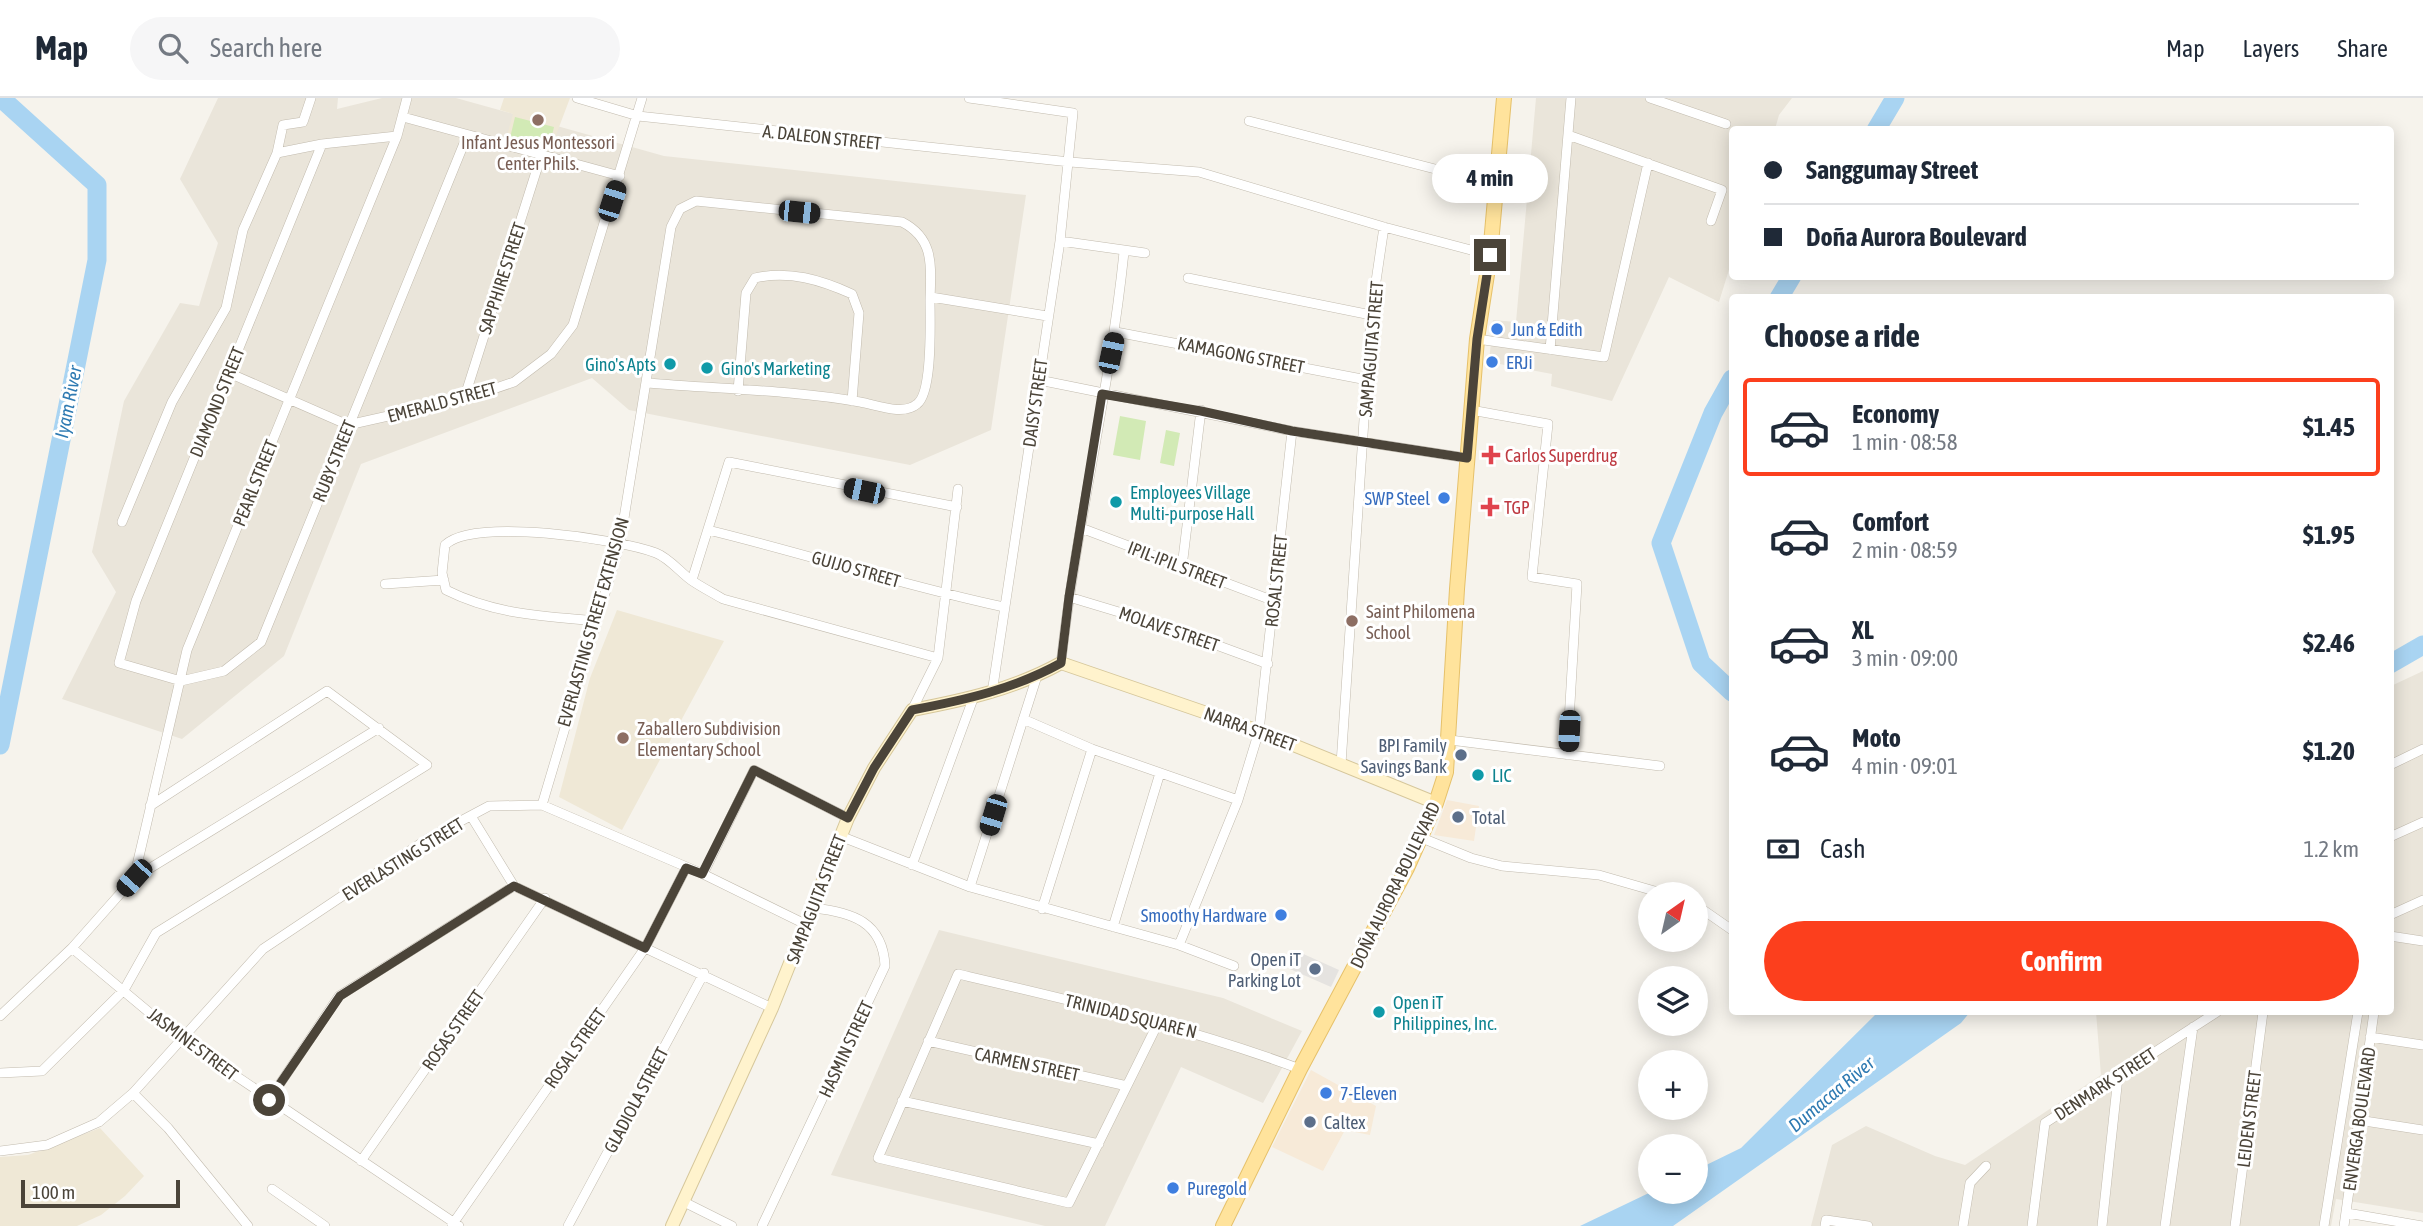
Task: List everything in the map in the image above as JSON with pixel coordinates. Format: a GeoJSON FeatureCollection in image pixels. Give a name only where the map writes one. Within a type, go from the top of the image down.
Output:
{"type":"FeatureCollection","features":[{"type":"Feature","properties":{"kind":"main road","name":"DOÑA AURORA BOULEVARD"},"geometry":{"type":"LineString","coordinates":[[1223,1226],[1300,1069],[1422,838],[1446,772],[1477,339],[1490,255],[1504,98]]}},
{"type":"Feature","properties":{"kind":"street"},"geometry":{"type":"LineString","coordinates":[[122,522],[172,402],[226,308],[243,230],[277,153],[283,125],[303,122],[311,98]]}},
{"type":"Feature","properties":{"kind":"street","name":"PEARL STREET"},"geometry":{"type":"LineString","coordinates":[[134,878],[187,650],[397,136],[407,98]]}},
{"type":"Feature","properties":{"kind":"street","name":"A. DALEON STREET"},"geometry":{"type":"LineString","coordinates":[[577,98],[638,116],[1070,162],[1199,172],[1384,228],[1490,255]]}},
{"type":"Feature","properties":{"kind":"street","name":"EMERALD STREET"},"geometry":{"type":"LineString","coordinates":[[348,425],[464,399],[513,382],[551,354],[573,325],[642,98]]}},
{"type":"Feature","properties":{"kind":"street","name":"DAISY STREET"},"geometry":{"type":"LineString","coordinates":[[969,98],[1073,113],[1060,242],[992,693]]}},
{"type":"Feature","properties":{"kind":"street"},"geometry":{"type":"LineString","coordinates":[[1550,350],[1571,98]]}},
{"type":"Feature","properties":{"kind":"street"},"geometry":{"type":"LineString","coordinates":[[1650,98],[1726,124]]}},
{"type":"Feature","properties":{"kind":"street"},"geometry":{"type":"LineString","coordinates":[[403,117],[620,176]]}},
{"type":"Feature","properties":{"kind":"street"},"geometry":{"type":"LineString","coordinates":[[1249,121],[1497,185]]}},
{"type":"Feature","properties":{"kind":"street"},"geometry":{"type":"LineString","coordinates":[[1568,135],[1722,190],[1711,221]]}},
{"type":"Feature","properties":{"kind":"street"},"geometry":{"type":"LineString","coordinates":[[277,153],[322,144],[397,136]]}},
{"type":"Feature","properties":{"kind":"street","name":"RUBY STREET"},"geometry":{"type":"LineString","coordinates":[[119,663],[181,681],[224,671],[261,642],[467,136]]}},
{"type":"Feature","properties":{"kind":"street","name":"DIAMOND STREET"},"geometry":{"type":"LineString","coordinates":[[119,663],[136,601],[322,144]]}},
{"type":"Feature","properties":{"kind":"street","name":"SAPPHIRE STREET"},"geometry":{"type":"LineString","coordinates":[[464,399],[541,156]]}},
{"type":"Feature","properties":{"kind":"street"},"geometry":{"type":"LineString","coordinates":[[1477,339],[1604,357],[1648,163]]}},
{"type":"Feature","properties":{"kind":"street","name":"EVERLASTING STREET EXTENSION"},"geometry":{"type":"LineString","coordinates":[[542,805],[620,543],[648,383],[671,227],[680,209],[696,201],[902,222],[918,230],[927,242],[930,297]]}},
{"type":"Feature","properties":{"kind":"street","name":"SAMPAGUITA STREET"},"geometry":{"type":"LineString","coordinates":[[1341,764],[1371,315],[1384,228]]}},
{"type":"Feature","properties":{"kind":"street"},"geometry":{"type":"LineString","coordinates":[[1060,242],[1145,253]]}},
{"type":"Feature","properties":{"kind":"street"},"geometry":{"type":"LineString","coordinates":[[912,710],[974,699],[1037,676],[1061,663],[1102,394],[1116,332],[1124,252]]}},
{"type":"Feature","properties":{"kind":"street"},"geometry":{"type":"LineString","coordinates":[[738,391],[746,293],[755,278],[770,275],[801,277],[826,282],[852,294],[859,313],[852,401]]}},
{"type":"Feature","properties":{"kind":"street"},"geometry":{"type":"LineString","coordinates":[[1188,278],[1371,315]]}},
{"type":"Feature","properties":{"kind":"street"},"geometry":{"type":"LineString","coordinates":[[648,383],[852,401],[901,410],[916,405],[923,397],[928,375],[930,297],[1047,316]]}},
{"type":"Feature","properties":{"kind":"street","name":"KAMAGONG STREET"},"geometry":{"type":"LineString","coordinates":[[1116,332],[1367,380]]}},
{"type":"Feature","properties":{"kind":"street"},"geometry":{"type":"LineString","coordinates":[[229,373],[348,425]]}},
{"type":"Feature","properties":{"kind":"street"},"geometry":{"type":"LineString","coordinates":[[1039,380],[1292,431],[1467,458]]}},
{"type":"Feature","properties":{"kind":"street"},"geometry":{"type":"LineString","coordinates":[[1471,410],[1548,424],[1532,577],[1577,584],[1567,755]]}},
{"type":"Feature","properties":{"kind":"street"},"geometry":{"type":"LineString","coordinates":[[1182,567],[1201,411]]}},
{"type":"Feature","properties":{"kind":"street","name":"ROSAL STREET"},"geometry":{"type":"LineString","coordinates":[[1179,945],[1238,800],[1259,731],[1292,431]]}},
{"type":"Feature","properties":{"kind":"street"},"geometry":{"type":"LineString","coordinates":[[692,580],[729,462],[957,507]]}},
{"type":"Feature","properties":{"kind":"street","name":"SAMPAGUITA STREET"},"geometry":{"type":"LineString","coordinates":[[671,1226],[772,1008],[848,818],[868,778],[912,710],[938,658],[958,489]]}},
{"type":"Feature","properties":{"kind":"street","name":"IPIL-IPIL STREET"},"geometry":{"type":"LineString","coordinates":[[1081,527],[1274,601]]}},
{"type":"Feature","properties":{"kind":"street"},"geometry":{"type":"LineString","coordinates":[[597,621],[503,612],[446,590],[445,545],[452,538],[512,530],[620,543],[659,554],[692,580],[723,599],[938,658]]}},
{"type":"Feature","properties":{"kind":"street","name":"GUIJO STREET"},"geometry":{"type":"LineString","coordinates":[[708,530],[946,595],[1004,607]]}},
{"type":"Feature","properties":{"kind":"street"},"geometry":{"type":"LineString","coordinates":[[385,584],[444,580]]}},
{"type":"Feature","properties":{"kind":"street","name":"MOLAVE STREET"},"geometry":{"type":"LineString","coordinates":[[1069,597],[1162,625],[1268,664]]}},
{"type":"Feature","properties":{"kind":"street","name":"NARRA STREET"},"geometry":{"type":"LineString","coordinates":[[1061,663],[1259,731],[1436,803]]}},
{"type":"Feature","properties":{"kind":"street"},"geometry":{"type":"LineString","coordinates":[[970,887],[1037,676]]}},
{"type":"Feature","properties":{"kind":"street"},"geometry":{"type":"LineString","coordinates":[[0,1073],[42,1071],[124,990],[156,933],[427,765],[327,691],[150,806]]}},
{"type":"Feature","properties":{"kind":"street"},"geometry":{"type":"LineString","coordinates":[[912,865],[974,699]]}},
{"type":"Feature","properties":{"kind":"street"},"geometry":{"type":"LineString","coordinates":[[1023,719],[1092,749],[1238,800]]}},
{"type":"Feature","properties":{"kind":"street"},"geometry":{"type":"LineString","coordinates":[[0,1016],[72,948],[134,878],[379,728]]}},
{"type":"Feature","properties":{"kind":"street"},"geometry":{"type":"LineString","coordinates":[[1450,740],[1660,766]]}},
{"type":"Feature","properties":{"kind":"street"},"geometry":{"type":"LineString","coordinates":[[1042,909],[1092,749]]}},
{"type":"Feature","properties":{"kind":"street"},"geometry":{"type":"LineString","coordinates":[[2394,763],[2423,750]]}},
{"type":"Feature","properties":{"kind":"street"},"geometry":{"type":"LineString","coordinates":[[702,874],[754,770],[848,818]]}},
{"type":"Feature","properties":{"kind":"street"},"geometry":{"type":"LineString","coordinates":[[1113,927],[1160,773]]}},
{"type":"Feature","properties":{"kind":"street","name":"EVERLASTING STREET"},"geometry":{"type":"LineString","coordinates":[[0,1151],[57,1140],[99,1122],[133,1093],[263,949],[429,838],[489,806],[542,805],[702,874],[807,925]]}},
{"type":"Feature","properties":{"kind":"street"},"geometry":{"type":"LineString","coordinates":[[471,816],[514,886],[704,973],[772,1008]]}},
{"type":"Feature","properties":{"kind":"street"},"geometry":{"type":"LineString","coordinates":[[2394,835],[2423,822]]}},
{"type":"Feature","properties":{"kind":"street"},"geometry":{"type":"LineString","coordinates":[[840,836],[970,887],[1179,945],[1234,966]]}},
{"type":"Feature","properties":{"kind":"street"},"geometry":{"type":"LineString","coordinates":[[1422,838],[1471,858],[1502,866],[1599,875],[1638,886]]}},
{"type":"Feature","properties":{"kind":"street","name":"ROSAL STREET"},"geometry":{"type":"LineString","coordinates":[[454,1225],[645,948],[686,868]]}},
{"type":"Feature","properties":{"kind":"street"},"geometry":{"type":"LineString","coordinates":[[269,1100],[340,996],[514,886]]}},
{"type":"Feature","properties":{"kind":"street","name":"ROSAS STREET"},"geometry":{"type":"LineString","coordinates":[[361,1161],[545,898]]}},
{"type":"Feature","properties":{"kind":"street"},"geometry":{"type":"LineString","coordinates":[[2394,913],[2423,900]]}},
{"type":"Feature","properties":{"kind":"street","name":"HASMIN STREET"},"geometry":{"type":"LineString","coordinates":[[762,1226],[885,966],[884,949],[876,931],[839,911],[813,908]]}},
{"type":"Feature","properties":{"kind":"street"},"geometry":{"type":"LineString","coordinates":[[1708,913],[1729,928]]}},
{"type":"Feature","properties":{"kind":"street"},"geometry":{"type":"LineString","coordinates":[[2394,937],[2423,941]]}},
{"type":"Feature","properties":{"kind":"street","name":"JASMINE STREET"},"geometry":{"type":"LineString","coordinates":[[72,948],[181,1039],[454,1225]]}},
{"type":"Feature","properties":{"kind":"street","name":"GLADIOLA STREET"},"geometry":{"type":"LineString","coordinates":[[568,1226],[704,973]]}},
{"type":"Feature","properties":{"kind":"street","name":"TRINIDAD SQUARE N"},"geometry":{"type":"LineString","coordinates":[[928,1041],[958,974],[1159,1021],[1300,1069]]}},
{"type":"Feature","properties":{"kind":"street","name":"DENMARK STREET"},"geometry":{"type":"LineString","coordinates":[[2032,1226],[2045,1123],[2212,1015]]}},
{"type":"Feature","properties":{"kind":"street","name":"LEIDEN STREET"},"geometry":{"type":"LineString","coordinates":[[2235,1226],[2263,1015]]}},
{"type":"Feature","properties":{"kind":"street"},"geometry":{"type":"LineString","coordinates":[[2325,1226],[2358,1015]]}},
{"type":"Feature","properties":{"kind":"street","name":"ENVERGA BOULEVARD"},"geometry":{"type":"LineString","coordinates":[[2344,1226],[2374,1015]]}},
{"type":"Feature","properties":{"kind":"street"},"geometry":{"type":"LineString","coordinates":[[928,1041],[878,1158],[1069,1203],[1159,1021]]}},
{"type":"Feature","properties":{"kind":"street"},"geometry":{"type":"LineString","coordinates":[[2165,1226],[2193,1027]]}},
{"type":"Feature","properties":{"kind":"street"},"geometry":{"type":"LineString","coordinates":[[2370,1037],[2423,1045]]}},
{"type":"Feature","properties":{"kind":"street","name":"CARMEN STREET"},"geometry":{"type":"LineString","coordinates":[[928,1041],[1126,1086]]}},
{"type":"Feature","properties":{"kind":"street"},"geometry":{"type":"LineString","coordinates":[[2102,1226],[2118,1077]]}},
{"type":"Feature","properties":{"kind":"street"},"geometry":{"type":"LineString","coordinates":[[133,1093],[168,1128],[248,1226]]}},
{"type":"Feature","properties":{"kind":"street"},"geometry":{"type":"LineString","coordinates":[[902,1101],[1099,1144]]}},
{"type":"Feature","properties":{"kind":"street"},"geometry":{"type":"LineString","coordinates":[[2358,1120],[2423,1130]]}},
{"type":"Feature","properties":{"kind":"street"},"geometry":{"type":"LineString","coordinates":[[1963,1226],[1970,1183],[1986,1166]]}},
{"type":"Feature","properties":{"kind":"street"},"geometry":{"type":"LineString","coordinates":[[272,1189],[325,1226]]}},
{"type":"Feature","properties":{"kind":"street"},"geometry":{"type":"LineString","coordinates":[[684,1202],[732,1226]]}},
{"type":"Feature","properties":{"kind":"street"},"geometry":{"type":"LineString","coordinates":[[2347,1213],[2423,1226]]}},
{"type":"Feature","properties":{"kind":"street"},"geometry":{"type":"LineString","coordinates":[[1825,1223],[1868,1226]]}},
{"type":"Feature","properties":{"kind":"shaded area"},"geometry":{"type":"Polygon","coordinates":[[[218,98],[338,98],[337,109],[382,98],[456,98],[514,114],[550,150],[557,126],[664,156],[1026,195],[991,430],[910,465],[629,410],[592,378],[361,464],[284,656],[182,739],[62,699],[116,592],[92,552],[124,401],[180,303],[199,306],[218,243],[180,179],[218,98]]]}},
{"type":"Feature","properties":{"kind":"shaded area","name":"Infant Jesus Montessori Center Phils."},"geometry":{"type":"Polygon","coordinates":[[[504,98],[570,98],[550,151],[506,139],[513,114],[500,110],[504,98]]]}},
{"type":"Feature","properties":{"kind":"shaded area"},"geometry":{"type":"Polygon","coordinates":[[[1536,98],[1792,98],[1779,115],[1776,126],[1729,126],[1729,270],[1719,302],[1669,277],[1612,401],[1551,386],[1552,374],[1489,362],[1493,320],[1516,322],[1536,98]]]}},
{"type":"Feature","properties":{"kind":"shaded area","name":"Zaballero Subdivision Elementary School"},"geometry":{"type":"Polygon","coordinates":[[[617,610],[724,641],[622,830],[559,797],[590,678],[617,610]]]}},
{"type":"Feature","properties":{"kind":"shaded area"},"geometry":{"type":"Polygon","coordinates":[[[2423,671],[2423,1213],[2336,1199],[2331,1226],[1811,1226],[1832,1145],[1866,1126],[1935,1156],[1965,1165],[2101,1075],[2096,1015],[2394,1015],[2394,685],[2423,671]]]}},
{"type":"Feature","properties":{"kind":"shaded area"},"geometry":{"type":"Polygon","coordinates":[[[1447,800],[1479,806],[1474,841],[1434,835],[1447,800]]]}},
{"type":"Feature","properties":{"kind":"shaded area"},"geometry":{"type":"Polygon","coordinates":[[[939,930],[1223,998],[1302,1031],[1263,1103],[1181,1067],[1105,1226],[1045,1226],[831,1175],[939,930]]]}},
{"type":"Feature","properties":{"kind":"shaded area","name":"Open iT Parking Lot"},"geometry":{"type":"Polygon","coordinates":[[[1299,952],[1339,970],[1331,987],[1290,969],[1299,952]]]}},
{"type":"Feature","properties":{"kind":"shaded area"},"geometry":{"type":"Polygon","coordinates":[[[1311,1070],[1376,1106],[1370,1135],[1345,1130],[1323,1171],[1272,1147],[1311,1070]]]}},
{"type":"Feature","properties":{"kind":"shaded area"},"geometry":{"type":"Polygon","coordinates":[[[100,1128],[144,1176],[125,1196],[101,1215],[77,1226],[0,1226],[0,1157],[28,1155],[100,1128]]]}},
{"type":"Feature","properties":{"kind":"green space"},"geometry":{"type":"Polygon","coordinates":[[[515,117],[554,127],[549,148],[510,138],[515,117]]]}},
{"type":"Feature","properties":{"kind":"green space"},"geometry":{"type":"Polygon","coordinates":[[[1120,416],[1146,421],[1140,460],[1113,455],[1120,416]]]}},
{"type":"Feature","properties":{"kind":"green space"},"geometry":{"type":"Polygon","coordinates":[[[1166,430],[1180,433],[1174,466],[1160,463],[1166,430]]]}},
{"type":"Feature","properties":{"kind":"water","name":"Dumacaa River"},"geometry":{"type":"Polygon","coordinates":[[[1875,1015],[1968,1015],[1961,1023],[1708,1201],[1708,1164],[1741,1148],[1875,1015]]]}},
{"type":"Feature","properties":{"kind":"water"},"geometry":{"type":"Polygon","coordinates":[[[1638,1198],[1638,1204],[1704,1204],[1673,1226],[1580,1226],[1638,1198]]]}},
{"type":"Feature","properties":{"kind":"waterway","name":"Iyam River"},"geometry":{"type":"LineString","coordinates":[[0,745],[97,260],[97,185],[1,98]]}},
{"type":"Feature","properties":{"kind":"waterway"},"geometry":{"type":"LineString","coordinates":[[1878,126],[1895,98]]}},
{"type":"Feature","properties":{"kind":"waterway"},"geometry":{"type":"LineString","coordinates":[[1781,294],[1790,280]]}},
{"type":"Feature","properties":{"kind":"waterway"},"geometry":{"type":"LineString","coordinates":[[1729,384],[1713,413],[1661,543],[1701,663],[1729,689]]}},
{"type":"Feature","properties":{"kind":"waterway"},"geometry":{"type":"LineString","coordinates":[[2394,662],[2423,645]]}},
{"type":"Feature","properties":{"kind":"place","name":"Infant Jesus Montessori Center Phils."},"geometry":{"type":"Point","coordinates":[538,120]}},
{"type":"Feature","properties":{"kind":"place","name":"Jun & Edith"},"geometry":{"type":"Point","coordinates":[1497,329]}},
{"type":"Feature","properties":{"kind":"place","name":"ERJi"},"geometry":{"type":"Point","coordinates":[1492,362]}},
{"type":"Feature","properties":{"kind":"place","name":"Gino's Apts"},"geometry":{"type":"Point","coordinates":[670,364]}},
{"type":"Feature","properties":{"kind":"place","name":"Gino's Marketing"},"geometry":{"type":"Point","coordinates":[707,368]}},
{"type":"Feature","properties":{"kind":"place","name":"Carlos Superdrug"},"geometry":{"type":"Point","coordinates":[1491,455]}},
{"type":"Feature","properties":{"kind":"place","name":"SWP Steel"},"geometry":{"type":"Point","coordinates":[1444,498]}},
{"type":"Feature","properties":{"kind":"place","name":"Employees Village Multi-purpose Hall"},"geometry":{"type":"Point","coordinates":[1116,502]}},
{"type":"Feature","properties":{"kind":"place","name":"TGP"},"geometry":{"type":"Point","coordinates":[1490,507]}},
{"type":"Feature","properties":{"kind":"place","name":"Saint Philomena School"},"geometry":{"type":"Point","coordinates":[1352,621]}},
{"type":"Feature","properties":{"kind":"place","name":"Zaballero Subdivision Elementary School"},"geometry":{"type":"Point","coordinates":[623,738]}},
{"type":"Feature","properties":{"kind":"place","name":"BPI Family Savings Bank"},"geometry":{"type":"Point","coordinates":[1461,755]}},
{"type":"Feature","properties":{"kind":"place","name":"LIC"},"geometry":{"type":"Point","coordinates":[1478,775]}},
{"type":"Feature","properties":{"kind":"place","name":"Total"},"geometry":{"type":"Point","coordinates":[1458,817]}},
{"type":"Feature","properties":{"kind":"place","name":"Smoothy Hardware"},"geometry":{"type":"Point","coordinates":[1281,915]}},
{"type":"Feature","properties":{"kind":"place","name":"Open iT Parking Lot"},"geometry":{"type":"Point","coordinates":[1315,969]}},
{"type":"Feature","properties":{"kind":"place","name":"Open iT Philippines, Inc."},"geometry":{"type":"Point","coordinates":[1379,1012]}},
{"type":"Feature","properties":{"kind":"place","name":"7-Eleven"},"geometry":{"type":"Point","coordinates":[1326,1093]}},
{"type":"Feature","properties":{"kind":"place","name":"Caltex"},"geometry":{"type":"Point","coordinates":[1310,1122]}},
{"type":"Feature","properties":{"kind":"place","name":"Puregold"},"geometry":{"type":"Point","coordinates":[1173,1188]}},
{"type":"Feature","properties":{"kind":"route"},"geometry":{"type":"LineString","coordinates":[[269,1100],[340,996],[514,886],[545,898],[645,948],[686,868],[702,874],[754,770],[848,818],[862,788],[912,710],[974,699],[1037,676],[1061,663],[1102,394],[1201,411],[1292,431],[1467,458],[1477,339],[1490,255]]}}]}
